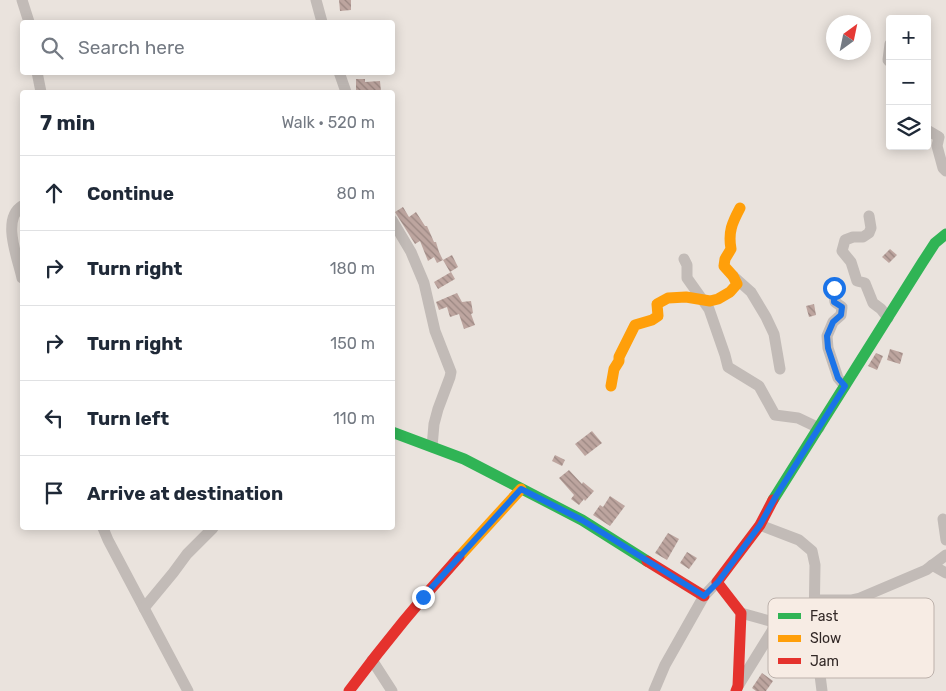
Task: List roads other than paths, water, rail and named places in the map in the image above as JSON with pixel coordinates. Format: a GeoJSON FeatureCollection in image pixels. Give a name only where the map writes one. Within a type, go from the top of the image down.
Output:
{"type":"FeatureCollection","features":[{"type":"Feature","properties":{"kind":"street"},"geometry":{"type":"LineString","coordinates":[[22,0],[28,20]]}},
{"type":"Feature","properties":{"kind":"street"},"geometry":{"type":"LineString","coordinates":[[316,0],[321,20]]}},
{"type":"Feature","properties":{"kind":"street"},"geometry":{"type":"LineString","coordinates":[[38,75],[41,90]]}},
{"type":"Feature","properties":{"kind":"street"},"geometry":{"type":"LineString","coordinates":[[340,75],[345,90]]}},
{"type":"Feature","properties":{"kind":"street"},"geometry":{"type":"LineString","coordinates":[[931,133],[938,137],[937,146],[943,168],[946,171]]}},
{"type":"Feature","properties":{"kind":"street"},"geometry":{"type":"LineString","coordinates":[[20,208],[13,219],[11,234],[20,270]]}},
{"type":"Feature","properties":{"kind":"street"},"geometry":{"type":"LineString","coordinates":[[740,208],[734,218],[729,237],[731,249],[725,259],[724,266],[751,292],[766,317],[774,334],[780,369]]}},
{"type":"Feature","properties":{"kind":"street"},"geometry":{"type":"LineString","coordinates":[[869,216],[870,234],[846,240],[842,250],[851,262],[857,280],[865,283],[873,302],[888,318]]}},
{"type":"Feature","properties":{"kind":"street"},"geometry":{"type":"LineString","coordinates":[[395,225],[411,252],[424,283],[435,331],[450,372],[434,424],[432,447]]}},
{"type":"Feature","properties":{"kind":"street"},"geometry":{"type":"LineString","coordinates":[[654,691],[664,665],[704,596],[718,582],[760,525],[776,496],[935,243],[946,234]]}},
{"type":"Feature","properties":{"kind":"street"},"geometry":{"type":"LineString","coordinates":[[684,259],[687,265],[686,278],[709,309],[728,367],[759,386],[775,415],[798,418],[819,428]]}},
{"type":"Feature","properties":{"kind":"street"},"geometry":{"type":"LineString","coordinates":[[611,386],[614,369],[635,325],[652,320],[658,316],[657,304],[668,298],[686,297],[710,301],[718,299],[730,292],[737,284],[733,276]]}},
{"type":"Feature","properties":{"kind":"street"},"geometry":{"type":"LineString","coordinates":[[834,288],[834,302],[842,307],[841,315],[833,322],[827,336],[828,348],[838,378],[845,386]]}},
{"type":"Feature","properties":{"kind":"street"},"geometry":{"type":"LineString","coordinates":[[395,433],[464,459],[582,520],[704,596]]}},
{"type":"Feature","properties":{"kind":"street"},"geometry":{"type":"LineString","coordinates":[[350,691],[372,660],[423,597],[521,489]]}},
{"type":"Feature","properties":{"kind":"street"},"geometry":{"type":"LineString","coordinates":[[943,519],[946,540]]}},
{"type":"Feature","properties":{"kind":"street"},"geometry":{"type":"LineString","coordinates":[[760,525],[799,540],[812,551],[815,565],[814,598]]}},
{"type":"Feature","properties":{"kind":"street"},"geometry":{"type":"LineString","coordinates":[[104,530],[188,691]]}},
{"type":"Feature","properties":{"kind":"street"},"geometry":{"type":"LineString","coordinates":[[144,608],[187,554],[211,530]]}},
{"type":"Feature","properties":{"kind":"street"},"geometry":{"type":"LineString","coordinates":[[860,598],[926,570],[946,555]]}},
{"type":"Feature","properties":{"kind":"street"},"geometry":{"type":"LineString","coordinates":[[932,565],[946,573]]}},
{"type":"Feature","properties":{"kind":"street"},"geometry":{"type":"LineString","coordinates":[[718,582],[741,613],[768,620]]}},
{"type":"Feature","properties":{"kind":"street"},"geometry":{"type":"LineString","coordinates":[[737,689],[741,613]]}},
{"type":"Feature","properties":{"kind":"street"},"geometry":{"type":"LineString","coordinates":[[737,689],[768,638]]}},
{"type":"Feature","properties":{"kind":"street"},"geometry":{"type":"LineString","coordinates":[[372,660],[392,691]]}},
{"type":"Feature","properties":{"kind":"street"},"geometry":{"type":"LineString","coordinates":[[820,678],[822,691]]}}]}
